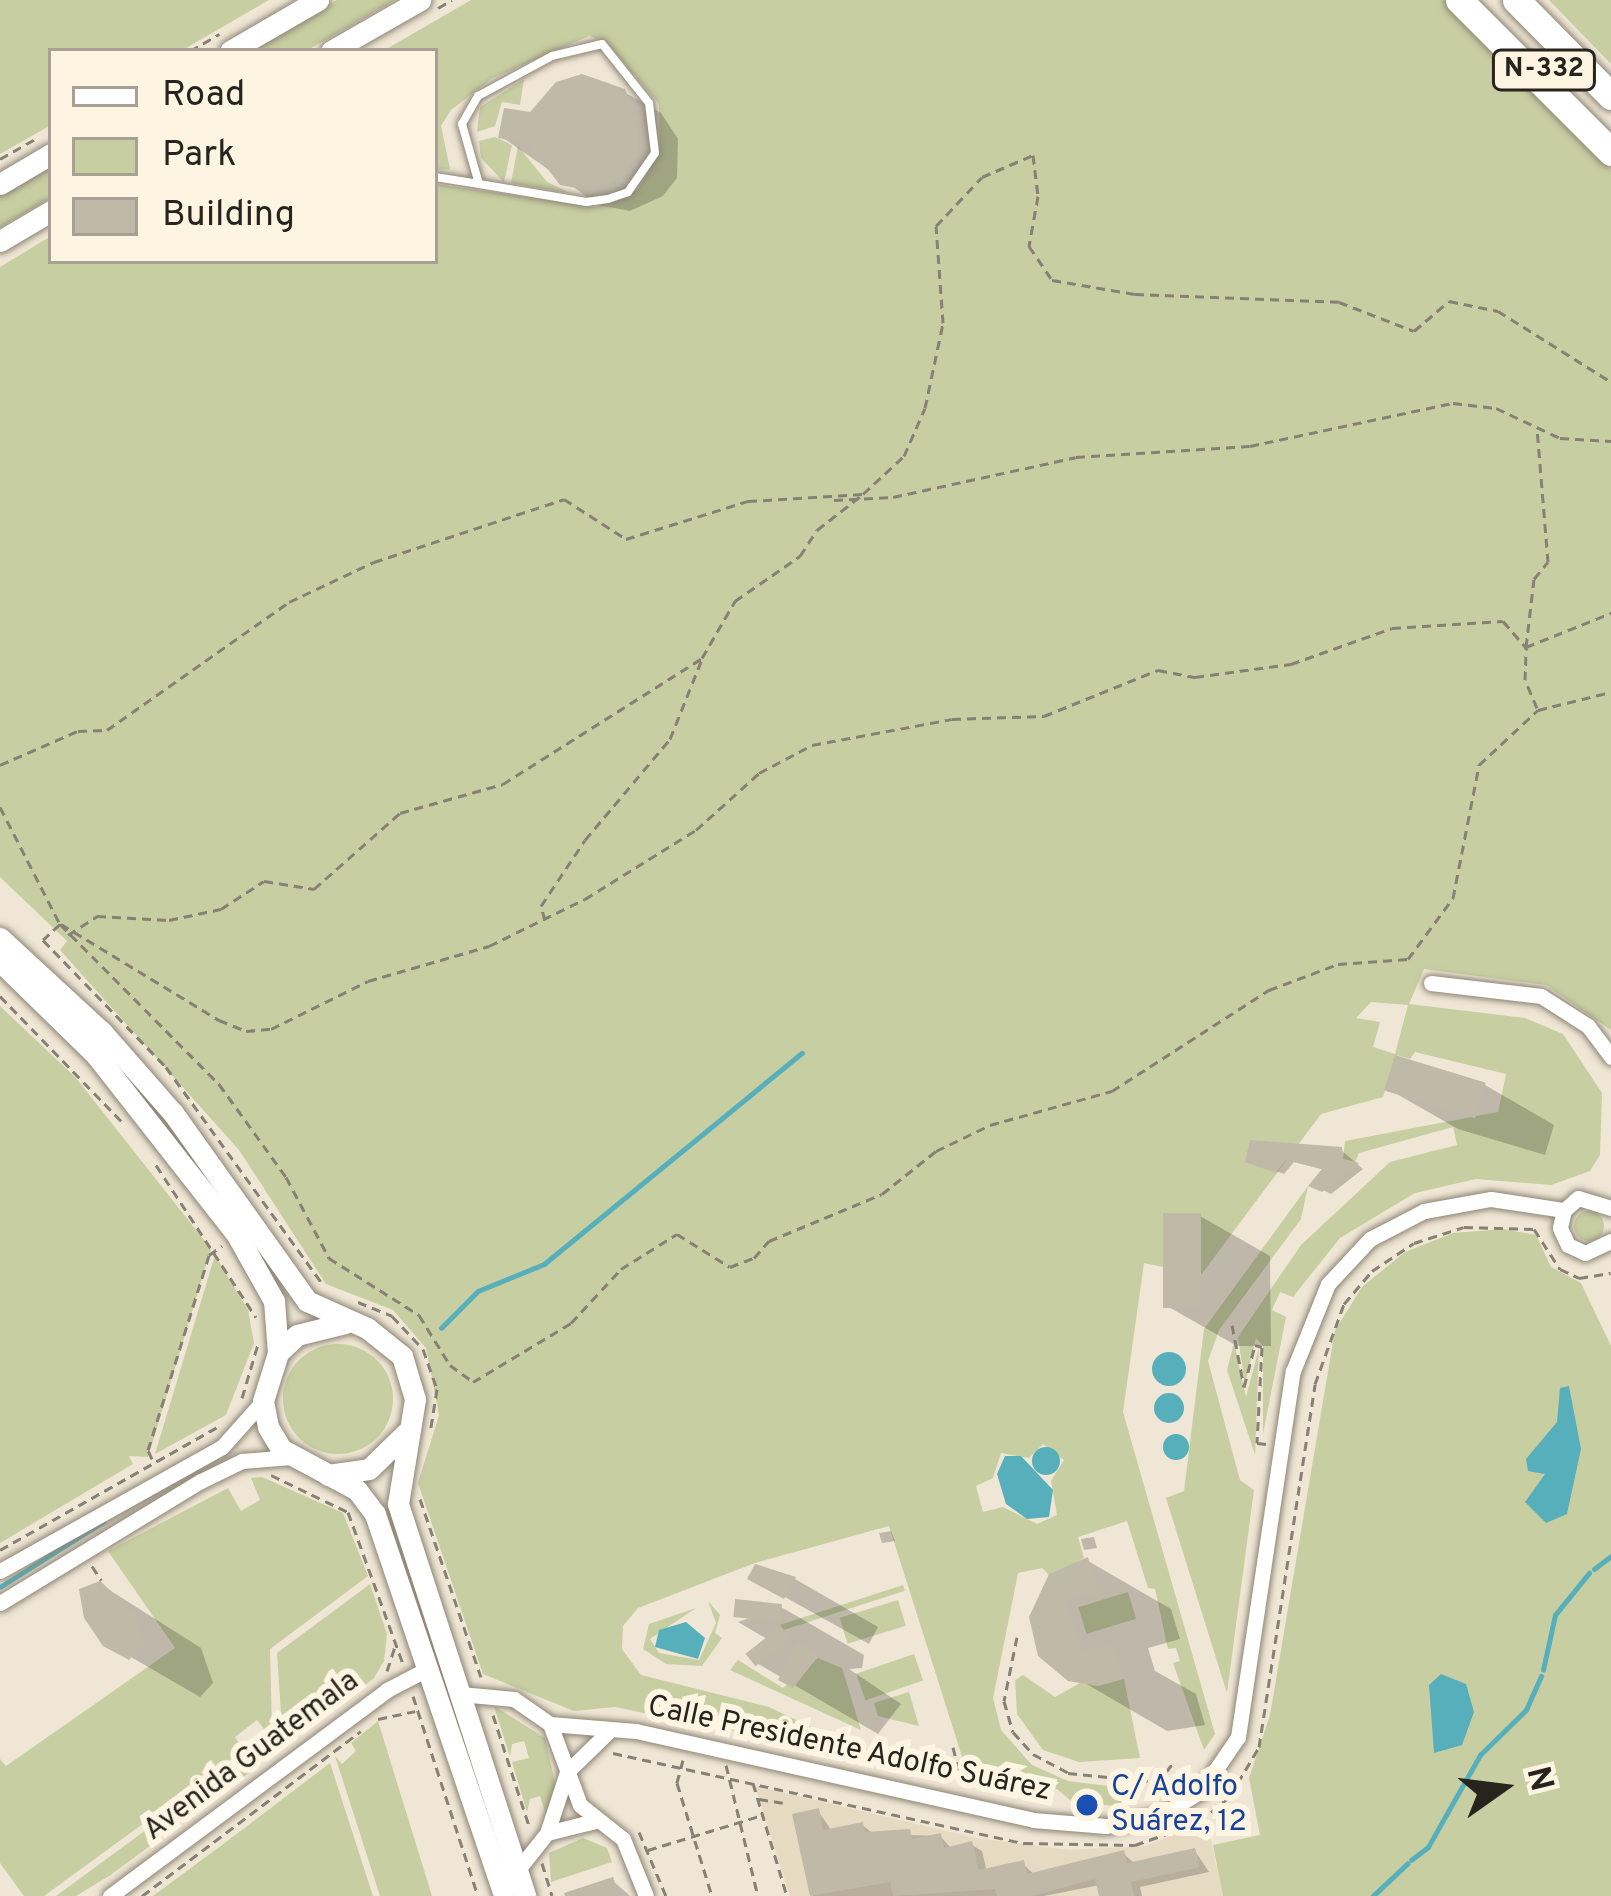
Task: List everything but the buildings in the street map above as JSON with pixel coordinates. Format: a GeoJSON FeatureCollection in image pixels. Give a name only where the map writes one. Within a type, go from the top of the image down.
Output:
{"type":"FeatureCollection","features":[{"type":"Feature","properties":{"kind":"highway"},"geometry":{"type":"LineString","coordinates":[[1460,0],[1611,152]]}},
{"type":"Feature","properties":{"kind":"highway","name":"N-332"},"geometry":{"type":"LineString","coordinates":[[1476,0],[1611,141]]}},
{"type":"Feature","properties":{"kind":"highway","name":"N-332"},"geometry":{"type":"LineString","coordinates":[[1516,0],[1611,96]]}},
{"type":"Feature","properties":{"kind":"highway"},"geometry":{"type":"LineString","coordinates":[[1535,0],[1611,85]]}},
{"type":"Feature","properties":{"kind":"main road"},"geometry":{"type":"LineString","coordinates":[[235,48],[318,0]]}},
{"type":"Feature","properties":{"kind":"main road"},"geometry":{"type":"LineString","coordinates":[[339,48],[420,0]]}},
{"type":"Feature","properties":{"kind":"main road"},"geometry":{"type":"LineString","coordinates":[[0,184],[48,156]]}},
{"type":"Feature","properties":{"kind":"main road"},"geometry":{"type":"LineString","coordinates":[[0,241],[48,213]]}},
{"type":"Feature","properties":{"kind":"main road"},"geometry":{"type":"LineString","coordinates":[[0,938],[25,958],[173,1113],[294,1286],[345,1323],[367,1328],[402,1356],[420,1430],[398,1504],[525,1896]]}},
{"type":"Feature","properties":{"kind":"main road"},"geometry":{"type":"LineString","coordinates":[[0,961],[96,1055],[237,1235],[274,1301],[278,1353],[263,1401],[268,1427],[291,1457],[357,1490],[375,1514],[503,1896]]}},
{"type":"Feature","properties":{"kind":"main road"},"geometry":{"type":"LineString","coordinates":[[278,1353],[308,1330],[345,1323]]}},
{"type":"Feature","properties":{"kind":"main road"},"geometry":{"type":"LineString","coordinates":[[326,1474],[369,1469],[420,1430]]}},
{"type":"Feature","properties":{"kind":"street"},"geometry":{"type":"LineString","coordinates":[[1431,983],[1541,996],[1588,1026],[1611,1057]]}},
{"type":"Feature","properties":{"kind":"street","name":"Calle Presidente Adolfo Suárez"},"geometry":{"type":"LineString","coordinates":[[550,1724],[616,1728],[967,1807],[1106,1826],[1161,1815],[1210,1782],[1238,1737],[1282,1446],[1313,1307],[1370,1239],[1424,1211],[1468,1200],[1564,1210],[1587,1196],[1609,1199]]}},
{"type":"Feature","properties":{"kind":"street"},"geometry":{"type":"LineString","coordinates":[[1564,1210],[1562,1237],[1576,1250],[1594,1252],[1611,1241]]}},
{"type":"Feature","properties":{"kind":"street"},"geometry":{"type":"LineString","coordinates":[[0,1570],[217,1450],[263,1401]]}},
{"type":"Feature","properties":{"kind":"street"},"geometry":{"type":"LineString","coordinates":[[0,1603],[201,1480],[242,1461],[291,1457]]}},
{"type":"Feature","properties":{"kind":"street","name":"Avenida Guatemala"},"geometry":{"type":"LineString","coordinates":[[110,1896],[407,1677],[429,1668]]}},
{"type":"Feature","properties":{"kind":"street"},"geometry":{"type":"LineString","coordinates":[[460,1694],[514,1699],[550,1724],[567,1772],[595,1821],[632,1855],[646,1896]]}},
{"type":"Feature","properties":{"kind":"street"},"geometry":{"type":"LineString","coordinates":[[516,1873],[547,1833],[567,1772],[591,1740],[616,1728]]}},
{"type":"Feature","properties":{"kind":"street"},"geometry":{"type":"LineString","coordinates":[[547,1833],[595,1821]]}},
{"type":"Feature","properties":{"kind":"lane"},"geometry":{"type":"LineString","coordinates":[[438,177],[586,202],[628,192],[655,152],[649,103],[602,44],[552,56],[478,96],[462,124],[479,184]]}},
{"type":"Feature","properties":{"kind":"path"},"geometry":{"type":"LineString","coordinates":[[0,159],[48,133]]}},
{"type":"Feature","properties":{"kind":"path"},"geometry":{"type":"LineString","coordinates":[[545,920],[542,906],[585,840],[670,739],[702,658],[735,601],[800,556],[817,530],[904,456],[925,408],[943,322],[936,226],[982,177],[1033,155],[1038,196],[1029,246],[1052,280],[1135,294],[1340,302],[1414,331],[1449,302],[1498,311],[1611,382]]}},
{"type":"Feature","properties":{"kind":"path"},"geometry":{"type":"LineString","coordinates":[[0,765],[78,731],[107,730],[289,602],[434,541],[564,500],[626,539],[748,501],[893,497],[1076,458],[1250,446],[1453,403],[1496,408],[1560,438],[1611,441]]}},
{"type":"Feature","properties":{"kind":"path"},"geometry":{"type":"LineString","coordinates":[[1537,428],[1548,562],[1534,579],[1525,680],[1538,710]]}},
{"type":"Feature","properties":{"kind":"path"},"geometry":{"type":"LineString","coordinates":[[814,500],[863,494]]}},
{"type":"Feature","properties":{"kind":"path"},"geometry":{"type":"LineString","coordinates":[[1526,647],[1611,613]]}},
{"type":"Feature","properties":{"kind":"path"},"geometry":{"type":"LineString","coordinates":[[60,924],[80,932],[154,983],[246,1030],[272,1029],[368,981],[489,946],[545,920],[696,830],[759,772],[812,745],[952,718],[1044,716],[1158,670],[1195,677],[1291,664],[1391,628],[1503,621],[1526,647]]}},
{"type":"Feature","properties":{"kind":"path"},"geometry":{"type":"LineString","coordinates":[[68,935],[80,932],[97,916],[169,920],[206,914],[264,881],[314,889],[400,813],[503,784],[702,658]]}},
{"type":"Feature","properties":{"kind":"path"},"geometry":{"type":"LineString","coordinates":[[0,807],[68,935],[219,1084],[286,1177],[329,1258],[419,1315],[450,1365],[473,1382],[572,1323],[621,1269],[677,1234],[730,1267],[754,1258],[785,1233],[882,1194],[936,1151],[990,1125],[1112,1090],[1269,990],[1338,964],[1408,959],[1454,898],[1480,764],[1538,710],[1611,692]]}},
{"type":"Feature","properties":{"kind":"path"},"geometry":{"type":"LineString","coordinates":[[25,958],[60,924]]}},
{"type":"Feature","properties":{"kind":"path"},"geometry":{"type":"LineString","coordinates":[[43,940],[166,1067],[327,1290]]}},
{"type":"Feature","properties":{"kind":"path"},"geometry":{"type":"LineString","coordinates":[[0,996],[138,1142]]}},
{"type":"Feature","properties":{"kind":"path"},"geometry":{"type":"LineString","coordinates":[[153,1160],[216,1250],[258,1324]]}},
{"type":"Feature","properties":{"kind":"path"},"geometry":{"type":"LineString","coordinates":[[601,1756],[617,1752],[971,1834],[1083,1849],[1135,1845],[1200,1822],[1230,1796],[1259,1747],[1315,1384],[1344,1304],[1372,1270],[1414,1243],[1464,1227],[1534,1228],[1560,1268],[1579,1278],[1611,1273]]}},
{"type":"Feature","properties":{"kind":"path"},"geometry":{"type":"LineString","coordinates":[[163,1476],[148,1450],[216,1250],[237,1235]]}},
{"type":"Feature","properties":{"kind":"path"},"geometry":{"type":"LineString","coordinates":[[353,1301],[392,1316],[422,1349],[437,1389],[420,1430]]}},
{"type":"Feature","properties":{"kind":"path"},"geometry":{"type":"LineString","coordinates":[[1232,1325],[1244,1387],[1255,1345],[1262,1347],[1257,1442],[1282,1446]]}},
{"type":"Feature","properties":{"kind":"path"},"geometry":{"type":"LineString","coordinates":[[236,1411],[260,1334]]}},
{"type":"Feature","properties":{"kind":"path"},"geometry":{"type":"LineString","coordinates":[[0,1550],[225,1422]]}},
{"type":"Feature","properties":{"kind":"path"},"geometry":{"type":"LineString","coordinates":[[208,1432],[217,1450]]}},
{"type":"Feature","properties":{"kind":"path"},"geometry":{"type":"LineString","coordinates":[[258,1474],[348,1512],[478,1896]]}},
{"type":"Feature","properties":{"kind":"path"},"geometry":{"type":"LineString","coordinates":[[417,1492],[552,1896]]}},
{"type":"Feature","properties":{"kind":"path"},"geometry":{"type":"LineString","coordinates":[[1017,1637],[1004,1700],[1012,1732],[1033,1754],[1068,1773],[1148,1781]]}},
{"type":"Feature","properties":{"kind":"path"},"geometry":{"type":"LineString","coordinates":[[142,1896],[374,1721],[418,1710]]}},
{"type":"Feature","properties":{"kind":"path"},"geometry":{"type":"LineString","coordinates":[[688,1743],[677,1783],[712,1896]]}},
{"type":"Feature","properties":{"kind":"path"},"geometry":{"type":"LineString","coordinates":[[952,1747],[967,1807]]}},
{"type":"Feature","properties":{"kind":"path"},"geometry":{"type":"LineString","coordinates":[[729,1752],[723,1776],[758,1896]]}},
{"type":"Feature","properties":{"kind":"path"},"geometry":{"type":"LineString","coordinates":[[756,1758],[757,1800],[787,1896]]}},
{"type":"Feature","properties":{"kind":"path"},"geometry":{"type":"LineString","coordinates":[[1161,1815],[1157,1784],[1172,1764]]}},
{"type":"Feature","properties":{"kind":"path"},"geometry":{"type":"LineString","coordinates":[[757,1800],[783,1803]]}},
{"type":"Feature","properties":{"kind":"path"},"geometry":{"type":"LineString","coordinates":[[632,1855],[761,1815]]}},
{"type":"Feature","properties":{"kind":"path"},"geometry":{"type":"LineString","coordinates":[[626,1817],[650,1849],[666,1896]]}},
{"type":"Feature","properties":{"kind":"shaded area"},"geometry":{"type":"Polygon","coordinates":[[[755,1786],[976,1838],[1069,1850],[1146,1846],[1207,1822],[1223,1896],[790,1896],[755,1786]]]}},
{"type":"Feature","properties":{"kind":"green space"},"geometry":{"type":"Polygon","coordinates":[[[0,0],[269,0],[186,48],[48,48],[48,127],[0,154],[0,0]]]}},
{"type":"Feature","properties":{"kind":"green space"},"geometry":{"type":"Polygon","coordinates":[[[337,0],[395,0],[311,48],[254,48],[337,0]]]}},
{"type":"Feature","properties":{"kind":"green space"},"geometry":{"type":"Polygon","coordinates":[[[471,0],[1445,0],[1611,170],[1611,1030],[1546,985],[1424,969],[1409,1004],[1525,1018],[1563,1034],[1602,1093],[1600,1155],[1590,1171],[1551,1185],[1476,1179],[1415,1193],[1340,1238],[1293,1297],[1280,1292],[1272,1310],[1286,1317],[1263,1434],[1263,1346],[1256,1338],[1245,1384],[1238,1337],[1301,1245],[1390,1162],[1457,1145],[1453,1127],[1359,1153],[1355,1162],[1343,1159],[1345,1141],[1498,1112],[1506,1074],[1415,1052],[1410,1059],[1396,1055],[1383,1097],[1321,1114],[1201,1275],[1144,1263],[1123,1412],[1215,1734],[1204,1750],[1173,1663],[1180,1661],[1176,1648],[1168,1649],[1155,1589],[1148,1588],[1127,1521],[1078,1537],[1084,1558],[1051,1577],[1042,1568],[1018,1573],[993,1698],[1001,1730],[1032,1765],[1068,1781],[1124,1788],[1136,1800],[1114,1806],[1071,1801],[1057,1789],[1011,1794],[971,1785],[889,1526],[755,1563],[638,1608],[623,1626],[622,1649],[641,1675],[769,1707],[845,1743],[925,1763],[937,1778],[775,1741],[777,1730],[758,1726],[756,1733],[721,1729],[615,1707],[574,1711],[483,1674],[418,1483],[439,1415],[426,1348],[393,1310],[326,1284],[239,1150],[60,950],[67,941],[0,877],[0,267],[48,238],[48,264],[438,264],[438,184],[596,207],[638,190],[660,150],[659,104],[608,44],[589,36],[491,79],[451,110],[441,126],[450,169],[438,170],[438,48],[388,48],[471,0]],[[1371,1002],[1356,1018],[1380,1022],[1373,1047],[1395,1054],[1408,1005],[1371,1002]],[[1043,1444],[1029,1458],[1001,1453],[993,1478],[976,1486],[983,1512],[1003,1507],[1037,1524],[1057,1515],[1051,1481],[1064,1460],[1043,1444]]]}},
{"type":"Feature","properties":{"kind":"green space"},"geometry":{"type":"Polygon","coordinates":[[[1549,0],[1611,0],[1611,64],[1549,0]]]}},
{"type":"Feature","properties":{"kind":"green space"},"geometry":{"type":"Polygon","coordinates":[[[524,79],[520,105],[502,102],[495,126],[477,132],[480,107],[524,79]]]}},
{"type":"Feature","properties":{"kind":"green space"},"geometry":{"type":"Polygon","coordinates":[[[495,137],[512,145],[504,182],[481,158],[479,141],[495,137]]]}},
{"type":"Feature","properties":{"kind":"green space"},"geometry":{"type":"Polygon","coordinates":[[[518,146],[547,182],[570,193],[511,183],[518,146]]]}},
{"type":"Feature","properties":{"kind":"green space"},"geometry":{"type":"Polygon","coordinates":[[[48,168],[48,200],[0,227],[0,195],[48,168]]]}},
{"type":"Feature","properties":{"kind":"green space"},"geometry":{"type":"Polygon","coordinates":[[[0,1006],[76,1078],[211,1249],[148,1457],[129,1456],[133,1464],[0,1543],[0,1006]]]}},
{"type":"Feature","properties":{"kind":"green space"},"geometry":{"type":"Polygon","coordinates":[[[1308,1186],[1301,1219],[1219,1330],[1208,1361],[1240,1480],[1254,1490],[1227,1693],[1166,1498],[1184,1491],[1204,1329],[1308,1186]]]}},
{"type":"Feature","properties":{"kind":"green space"},"geometry":{"type":"Polygon","coordinates":[[[1589,1211],[1600,1215],[1604,1226],[1600,1237],[1589,1241],[1578,1237],[1574,1226],[1578,1215],[1589,1211]]]}},
{"type":"Feature","properties":{"kind":"green space"},"geometry":{"type":"Polygon","coordinates":[[[1504,1229],[1536,1235],[1551,1267],[1581,1283],[1611,1346],[1611,1896],[1223,1896],[1213,1845],[1260,1835],[1249,1778],[1270,1715],[1335,1330],[1362,1287],[1405,1252],[1453,1233],[1504,1229]]]}},
{"type":"Feature","properties":{"kind":"green space"},"geometry":{"type":"Polygon","coordinates":[[[215,1255],[248,1310],[254,1343],[226,1415],[155,1454],[215,1255]]]}},
{"type":"Feature","properties":{"kind":"green space"},"geometry":{"type":"Polygon","coordinates":[[[1234,1343],[1246,1397],[1259,1348],[1255,1455],[1227,1370],[1234,1343]]]}},
{"type":"Feature","properties":{"kind":"green space"},"geometry":{"type":"Polygon","coordinates":[[[338,1344],[359,1348],[377,1360],[389,1378],[393,1399],[389,1420],[377,1438],[359,1450],[338,1454],[317,1450],[299,1438],[287,1420],[283,1399],[287,1378],[299,1360],[317,1348],[338,1344]]]}},
{"type":"Feature","properties":{"kind":"green space"},"geometry":{"type":"Polygon","coordinates":[[[262,1477],[343,1513],[368,1576],[270,1649],[272,1728],[267,1733],[257,1720],[235,1737],[244,1750],[44,1896],[24,1896],[0,1863],[0,1759],[6,1766],[175,1648],[108,1551],[228,1488],[241,1511],[260,1500],[251,1478],[262,1477]]]}},
{"type":"Feature","properties":{"kind":"green space"},"geometry":{"type":"Polygon","coordinates":[[[370,1584],[387,1634],[384,1661],[374,1678],[281,1750],[271,1738],[282,1729],[277,1653],[370,1584]]]}},
{"type":"Feature","properties":{"kind":"green space"},"geometry":{"type":"Polygon","coordinates":[[[903,1585],[905,1591],[782,1631],[780,1625],[903,1585]]]}},
{"type":"Feature","properties":{"kind":"green space"},"geometry":{"type":"Polygon","coordinates":[[[1128,1592],[1136,1619],[1086,1634],[1078,1607],[1128,1592]]]}},
{"type":"Feature","properties":{"kind":"green space"},"geometry":{"type":"Polygon","coordinates":[[[898,1600],[906,1626],[848,1644],[840,1618],[898,1600]]]}},
{"type":"Feature","properties":{"kind":"green space"},"geometry":{"type":"Polygon","coordinates":[[[708,1601],[720,1615],[715,1633],[722,1638],[702,1666],[666,1664],[643,1649],[649,1624],[696,1608],[650,1639],[659,1653],[699,1660],[716,1623],[708,1601]]]}},
{"type":"Feature","properties":{"kind":"green space"},"geometry":{"type":"Polygon","coordinates":[[[914,1654],[923,1680],[865,1700],[856,1674],[914,1654]]]}},
{"type":"Feature","properties":{"kind":"green space"},"geometry":{"type":"Polygon","coordinates":[[[818,1658],[842,1668],[861,1730],[730,1670],[738,1660],[783,1688],[818,1658]]]}},
{"type":"Feature","properties":{"kind":"green space"},"geometry":{"type":"Polygon","coordinates":[[[1023,1675],[1055,1697],[1082,1682],[1124,1679],[1140,1758],[1079,1762],[1043,1750],[1017,1714],[1015,1680],[1023,1675]]]}},
{"type":"Feature","properties":{"kind":"green space"},"geometry":{"type":"Polygon","coordinates":[[[909,1692],[919,1726],[878,1716],[874,1703],[909,1692]]]}},
{"type":"Feature","properties":{"kind":"green space"},"geometry":{"type":"Polygon","coordinates":[[[494,1706],[545,1738],[557,1792],[546,1814],[540,1796],[530,1799],[527,1812],[512,1762],[529,1758],[524,1741],[512,1744],[510,1757],[494,1706]]]}},
{"type":"Feature","properties":{"kind":"green space"},"geometry":{"type":"Polygon","coordinates":[[[378,1721],[432,1896],[380,1896],[335,1756],[342,1764],[356,1751],[351,1743],[378,1721]]]}},
{"type":"Feature","properties":{"kind":"green space"},"geometry":{"type":"Polygon","coordinates":[[[247,1756],[256,1768],[109,1876],[76,1896],[56,1896],[247,1756]]]}},
{"type":"Feature","properties":{"kind":"green space"},"geometry":{"type":"Polygon","coordinates":[[[330,1763],[373,1896],[153,1896],[238,1833],[330,1763]]]}},
{"type":"Feature","properties":{"kind":"green space"},"geometry":{"type":"Polygon","coordinates":[[[583,1838],[607,1848],[612,1862],[551,1882],[549,1853],[583,1838]]]}},
{"type":"Feature","properties":{"kind":"water"},"geometry":{"type":"Polygon","coordinates":[[[1169,1352],[1181,1357],[1186,1369],[1181,1381],[1169,1386],[1157,1381],[1152,1369],[1157,1357],[1169,1352]]]}},
{"type":"Feature","properties":{"kind":"water"},"geometry":{"type":"Polygon","coordinates":[[[1569,1386],[1581,1449],[1567,1514],[1546,1523],[1525,1502],[1545,1474],[1528,1471],[1526,1459],[1557,1422],[1560,1388],[1569,1386]]]}},
{"type":"Feature","properties":{"kind":"water"},"geometry":{"type":"Polygon","coordinates":[[[1169,1393],[1180,1397],[1184,1408],[1180,1419],[1169,1423],[1158,1419],[1154,1408],[1158,1397],[1169,1393]]]}},
{"type":"Feature","properties":{"kind":"water"},"geometry":{"type":"Polygon","coordinates":[[[1176,1434],[1189,1447],[1176,1460],[1163,1447],[1176,1434]]]}},
{"type":"Feature","properties":{"kind":"water"},"geometry":{"type":"Polygon","coordinates":[[[1046,1447],[1056,1451],[1060,1461],[1056,1471],[1046,1475],[1036,1471],[1032,1461],[1036,1451],[1046,1447]]]}},
{"type":"Feature","properties":{"kind":"water"},"geometry":{"type":"Polygon","coordinates":[[[1005,1456],[1021,1456],[1053,1490],[1049,1517],[1027,1519],[1006,1504],[997,1474],[1005,1456]]]}},
{"type":"Feature","properties":{"kind":"water"},"geometry":{"type":"Polygon","coordinates":[[[686,1622],[705,1638],[698,1659],[655,1647],[659,1630],[686,1622]]]}},
{"type":"Feature","properties":{"kind":"water"},"geometry":{"type":"Polygon","coordinates":[[[1441,1674],[1466,1684],[1474,1712],[1462,1745],[1434,1753],[1429,1685],[1441,1674]]]}},
{"type":"Feature","properties":{"kind":"waterway"},"geometry":{"type":"LineString","coordinates":[[441,1328],[478,1291],[544,1264],[802,1053]]}},
{"type":"Feature","properties":{"kind":"waterway"},"geometry":{"type":"LineString","coordinates":[[0,1587],[103,1522]]}},
{"type":"Feature","properties":{"kind":"waterway"},"geometry":{"type":"LineString","coordinates":[[1594,1569],[1611,1556]]}},
{"type":"Feature","properties":{"kind":"waterway"},"geometry":{"type":"LineString","coordinates":[[1543,1670],[1555,1615],[1589,1573]]}},
{"type":"Feature","properties":{"kind":"waterway"},"geometry":{"type":"LineString","coordinates":[[1411,1860],[1428,1847],[1480,1755],[1526,1710],[1541,1676]]}},
{"type":"Feature","properties":{"kind":"waterway"},"geometry":{"type":"LineString","coordinates":[[1373,1896],[1407,1864]]}},
{"type":"Feature","properties":{"kind":"place","name":"C/ Adolfo Suárez, 12"},"geometry":{"type":"Point","coordinates":[1087,1805]}}]}
